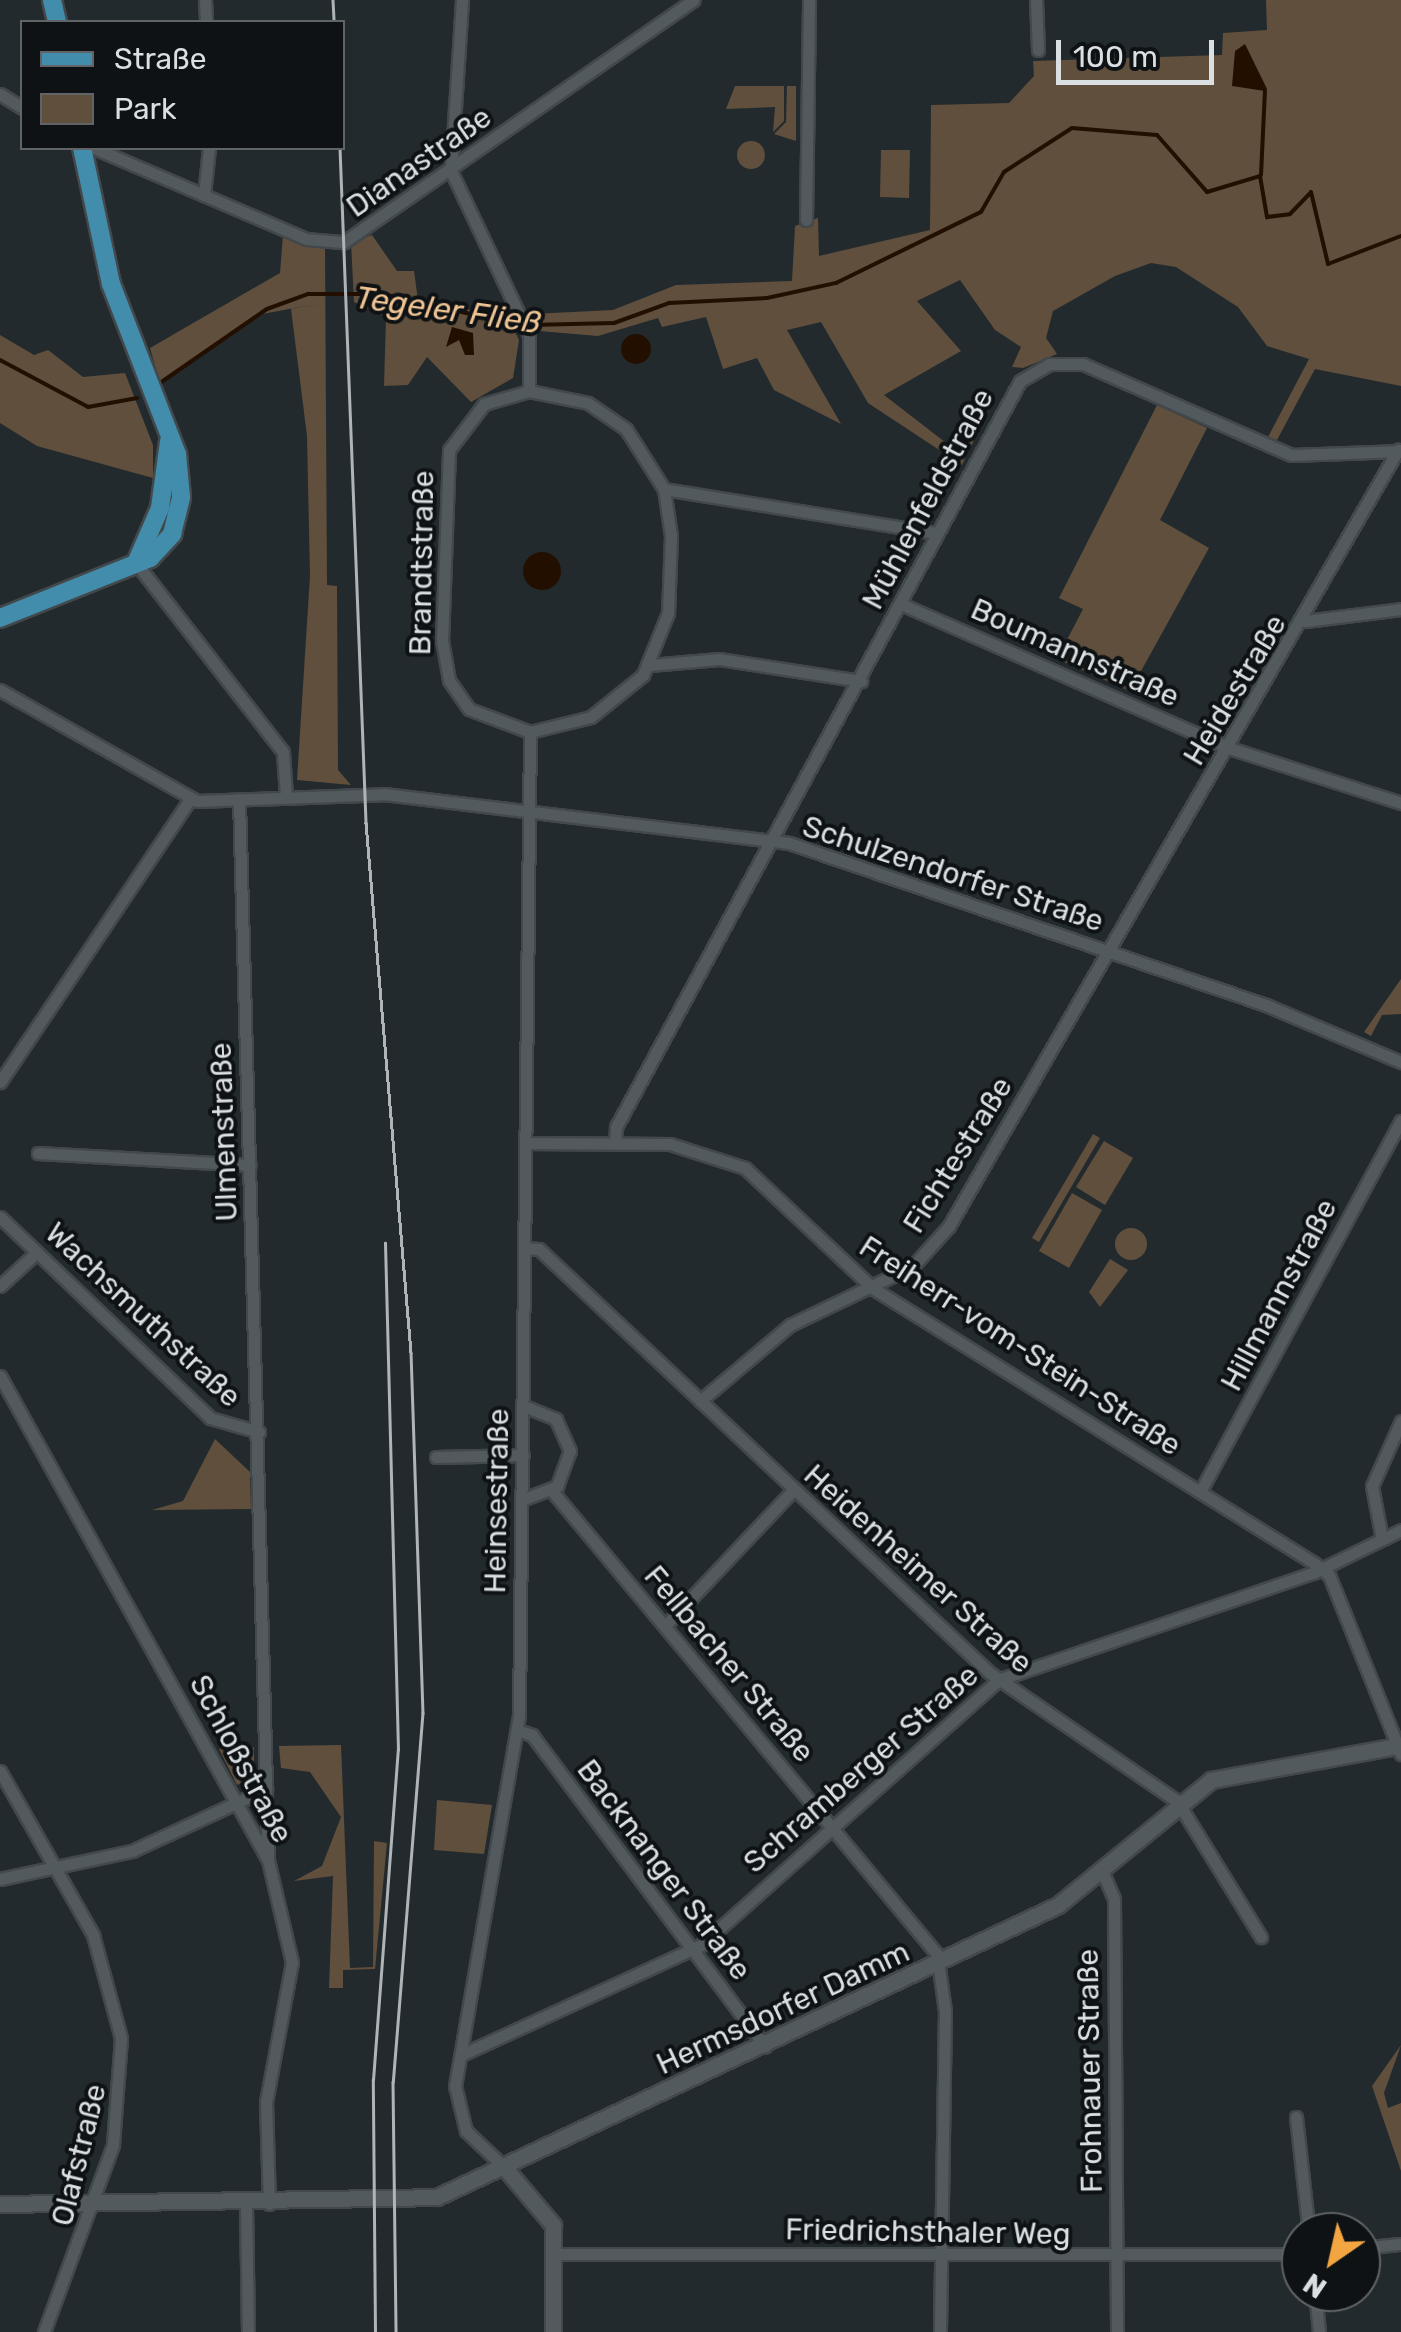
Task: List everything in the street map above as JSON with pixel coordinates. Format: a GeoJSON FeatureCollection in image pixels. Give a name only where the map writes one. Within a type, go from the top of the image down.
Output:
{"type":"FeatureCollection","features":[{"type":"Feature","properties":{"kind":"main road"},"geometry":{"type":"LineString","coordinates":[[0,618],[136,563],[160,508],[169,441],[112,284],[82,150]]}},
{"type":"Feature","properties":{"kind":"main road","name":"Hermsdorfer Damm"},"geometry":{"type":"LineString","coordinates":[[0,2204],[420,2202],[505,2168],[940,1964],[1103,1872],[1176,1801],[1238,1771],[1400,1748]]}},
{"type":"Feature","properties":{"kind":"main road"},"geometry":{"type":"LineString","coordinates":[[505,2168],[552,2221],[554,2332]]}},
{"type":"Feature","properties":{"kind":"street"},"geometry":{"type":"LineString","coordinates":[[462,0],[451,171],[530,335],[529,391],[606,413],[638,442],[664,489],[670,592],[650,665],[607,708],[530,732],[527,810]]}},
{"type":"Feature","properties":{"kind":"street","name":"Dianastraße"},"geometry":{"type":"LineString","coordinates":[[99,150],[306,239],[344,242],[694,0]]}},
{"type":"Feature","properties":{"kind":"street"},"geometry":{"type":"LineString","coordinates":[[806,220],[809,0]]}},
{"type":"Feature","properties":{"kind":"street"},"geometry":{"type":"LineString","coordinates":[[1036,0],[1038,50]]}},
{"type":"Feature","properties":{"kind":"street"},"geometry":{"type":"LineString","coordinates":[[204,195],[209,150]]}},
{"type":"Feature","properties":{"kind":"street","name":"Mühlenfeldstraße"},"geometry":{"type":"LineString","coordinates":[[616,1143],[616,1126],[778,842],[1012,390],[1049,364],[1097,368],[1291,455],[1400,450]]}},
{"type":"Feature","properties":{"kind":"street","name":"Brandtstraße"},"geometry":{"type":"LineString","coordinates":[[529,391],[484,404],[449,450],[442,642],[449,680],[469,708],[530,732]]}},
{"type":"Feature","properties":{"kind":"street","name":"Heidestraße"},"geometry":{"type":"LineString","coordinates":[[1110,952],[1306,620],[1400,450]]}},
{"type":"Feature","properties":{"kind":"street"},"geometry":{"type":"LineString","coordinates":[[664,489],[937,532]]}},
{"type":"Feature","properties":{"kind":"street"},"geometry":{"type":"LineString","coordinates":[[136,563],[283,752],[289,796]]}},
{"type":"Feature","properties":{"kind":"street","name":"Boumannstraße"},"geometry":{"type":"LineString","coordinates":[[901,604],[1229,748],[1401,803]]}},
{"type":"Feature","properties":{"kind":"street"},"geometry":{"type":"LineString","coordinates":[[1306,620],[1401,609]]}},
{"type":"Feature","properties":{"kind":"street"},"geometry":{"type":"LineString","coordinates":[[650,665],[731,660],[861,680]]}},
{"type":"Feature","properties":{"kind":"street"},"geometry":{"type":"LineString","coordinates":[[0,690],[190,798],[0,1082]]}},
{"type":"Feature","properties":{"kind":"street","name":"Schulzendorfer Straße"},"geometry":{"type":"LineString","coordinates":[[190,798],[384,794],[778,842],[1110,952],[1401,1062]]}},
{"type":"Feature","properties":{"kind":"street","name":"Ulmenstraße"},"geometry":{"type":"LineString","coordinates":[[239,799],[262,1462],[268,1860]]}},
{"type":"Feature","properties":{"kind":"street","name":"Heinsestraße"},"geometry":{"type":"LineString","coordinates":[[505,2168],[460,2120],[461,2055],[517,1730],[524,1406],[527,810]]}},
{"type":"Feature","properties":{"kind":"street","name":"Fichtestraße"},"geometry":{"type":"LineString","coordinates":[[700,1401],[774,1336],[914,1266],[949,1226],[1110,952]]}},
{"type":"Feature","properties":{"kind":"street","name":"Hillmannstraße"},"geometry":{"type":"LineString","coordinates":[[1200,1492],[1401,1122]]}},
{"type":"Feature","properties":{"kind":"street","name":"Freiherr-vom-Stein-Straße"},"geometry":{"type":"LineString","coordinates":[[526,1142],[670,1144],[745,1168],[874,1289],[1322,1569]]}},
{"type":"Feature","properties":{"kind":"street"},"geometry":{"type":"LineString","coordinates":[[38,1153],[250,1165]]}},
{"type":"Feature","properties":{"kind":"street","name":"Wachsmuthstraße"},"geometry":{"type":"LineString","coordinates":[[0,1216],[210,1418],[260,1432]]}},
{"type":"Feature","properties":{"kind":"street","name":"Heidenheimer Straße"},"geometry":{"type":"LineString","coordinates":[[524,1248],[539,1249],[998,1680],[1176,1801],[1261,1937]]}},
{"type":"Feature","properties":{"kind":"street"},"geometry":{"type":"LineString","coordinates":[[0,1286],[37,1252]]}},
{"type":"Feature","properties":{"kind":"street","name":"Schloßstraße"},"geometry":{"type":"LineString","coordinates":[[0,1376],[268,1860],[292,1962],[266,2102],[269,2205]]}},
{"type":"Feature","properties":{"kind":"street"},"geometry":{"type":"LineString","coordinates":[[522,1500],[552,1491],[566,1474],[569,1442],[549,1413],[524,1406]]}},
{"type":"Feature","properties":{"kind":"street"},"geometry":{"type":"LineString","coordinates":[[1382,1539],[1372,1486],[1401,1421]]}},
{"type":"Feature","properties":{"kind":"street"},"geometry":{"type":"LineString","coordinates":[[436,1457],[523,1455]]}},
{"type":"Feature","properties":{"kind":"street"},"geometry":{"type":"LineString","coordinates":[[666,1626],[793,1490]]}},
{"type":"Feature","properties":{"kind":"street","name":"Fellbacher Straße"},"geometry":{"type":"LineString","coordinates":[[552,1491],[831,1826],[940,1964]]}},
{"type":"Feature","properties":{"kind":"street","name":"Schramberger Straße"},"geometry":{"type":"LineString","coordinates":[[461,2055],[693,1950],[998,1680],[1322,1569],[1401,1530]]}},
{"type":"Feature","properties":{"kind":"street"},"geometry":{"type":"LineString","coordinates":[[1322,1569],[1400,1748]]}},
{"type":"Feature","properties":{"kind":"street","name":"Backnanger Straße"},"geometry":{"type":"LineString","coordinates":[[517,1730],[532,1735],[765,2048]]}},
{"type":"Feature","properties":{"kind":"street","name":"Olafstraße"},"geometry":{"type":"LineString","coordinates":[[0,1771],[58,1870],[104,1964],[122,2038],[122,2104],[103,2206],[44,2332]]}},
{"type":"Feature","properties":{"kind":"street"},"geometry":{"type":"LineString","coordinates":[[0,1879],[58,1870],[132,1851],[266,1789]]}},
{"type":"Feature","properties":{"kind":"street","name":"Frohnauer Straße"},"geometry":{"type":"LineString","coordinates":[[1103,1872],[1114,1899],[1118,2332]]}},
{"type":"Feature","properties":{"kind":"street"},"geometry":{"type":"LineString","coordinates":[[940,1964],[940,2332]]}},
{"type":"Feature","properties":{"kind":"street"},"geometry":{"type":"LineString","coordinates":[[1296,2116],[1307,2212]]}},
{"type":"Feature","properties":{"kind":"street"},"geometry":{"type":"LineString","coordinates":[[246,2205],[248,2332]]}},
{"type":"Feature","properties":{"kind":"street","name":"Friedrichsthaler Weg"},"geometry":{"type":"LineString","coordinates":[[555,2254],[1117,2260],[1281,2255]]}},
{"type":"Feature","properties":{"kind":"green space"},"geometry":{"type":"Polygon","coordinates":[[[1266,0],[1401,0],[1401,386],[1315,369],[1277,440],[1268,437],[1309,359],[1267,346],[1238,307],[1176,267],[1151,263],[1115,276],[1053,311],[1046,338],[1057,354],[1023,368],[1012,367],[1021,347],[995,330],[960,280],[917,301],[961,351],[884,395],[954,449],[974,440],[962,465],[868,403],[821,322],[787,330],[841,424],[774,390],[757,358],[723,369],[706,317],[662,327],[658,318],[598,336],[539,331],[532,314],[613,310],[676,285],[792,281],[795,226],[818,218],[819,256],[930,230],[931,105],[1009,103],[1034,76],[1033,61],[1222,55],[1223,33],[1267,30],[1266,0]]]}},
{"type":"Feature","properties":{"kind":"green space"},"geometry":{"type":"Polygon","coordinates":[[[735,86],[784,86],[784,121],[773,132],[775,107],[726,109],[735,86]]]}},
{"type":"Feature","properties":{"kind":"green space"},"geometry":{"type":"Polygon","coordinates":[[[787,86],[796,86],[796,141],[774,134],[786,122],[787,86]]]}},
{"type":"Feature","properties":{"kind":"green space"},"geometry":{"type":"Polygon","coordinates":[[[751,141],[761,145],[765,155],[761,165],[751,169],[741,165],[737,155],[741,145],[751,141]]]}},
{"type":"Feature","properties":{"kind":"green space"},"geometry":{"type":"Polygon","coordinates":[[[881,150],[910,150],[909,198],[880,197],[881,150]]]}},
{"type":"Feature","properties":{"kind":"green space"},"geometry":{"type":"Polygon","coordinates":[[[283,235],[325,248],[327,585],[337,586],[338,770],[351,785],[297,780],[310,576],[307,436],[291,309],[322,303],[262,314],[160,383],[150,348],[280,273],[283,235]]]}},
{"type":"Feature","properties":{"kind":"green space"},"geometry":{"type":"Polygon","coordinates":[[[372,235],[397,271],[414,271],[418,300],[508,317],[519,340],[513,378],[471,402],[427,357],[408,385],[384,386],[386,317],[354,302],[351,242],[372,235]]]}},
{"type":"Feature","properties":{"kind":"green space"},"geometry":{"type":"Polygon","coordinates":[[[0,335],[34,355],[48,350],[83,377],[125,373],[153,445],[153,478],[37,446],[0,423],[0,335]]]}},
{"type":"Feature","properties":{"kind":"green space"},"geometry":{"type":"Polygon","coordinates":[[[1157,405],[1207,428],[1160,520],[1209,548],[1130,691],[1057,659],[1083,609],[1059,598],[1157,405]]]}},
{"type":"Feature","properties":{"kind":"green space"},"geometry":{"type":"Polygon","coordinates":[[[1401,979],[1401,1014],[1382,1015],[1371,1036],[1364,1032],[1401,979]]]}},
{"type":"Feature","properties":{"kind":"green space"},"geometry":{"type":"Polygon","coordinates":[[[1093,1134],[1100,1138],[1039,1242],[1032,1238],[1093,1134]]]}},
{"type":"Feature","properties":{"kind":"green space"},"geometry":{"type":"Polygon","coordinates":[[[1104,1141],[1133,1158],[1105,1205],[1076,1187],[1104,1141]]]}},
{"type":"Feature","properties":{"kind":"green space"},"geometry":{"type":"Polygon","coordinates":[[[1072,1193],[1102,1210],[1069,1268],[1039,1251],[1072,1193]]]}},
{"type":"Feature","properties":{"kind":"green space"},"geometry":{"type":"Polygon","coordinates":[[[1131,1228],[1142,1233],[1147,1244],[1142,1255],[1131,1260],[1120,1255],[1115,1244],[1120,1233],[1131,1228]]]}},
{"type":"Feature","properties":{"kind":"green space"},"geometry":{"type":"Polygon","coordinates":[[[1110,1259],[1128,1270],[1100,1307],[1089,1292],[1110,1259]]]}},
{"type":"Feature","properties":{"kind":"green space"},"geometry":{"type":"Polygon","coordinates":[[[215,1439],[250,1472],[251,1509],[152,1510],[183,1501],[215,1439]]]}},
{"type":"Feature","properties":{"kind":"green space"},"geometry":{"type":"Polygon","coordinates":[[[230,1744],[237,1755],[254,1747],[254,1777],[237,1785],[219,1749],[230,1744]]]}},
{"type":"Feature","properties":{"kind":"green space"},"geometry":{"type":"Polygon","coordinates":[[[341,1745],[350,1968],[373,1967],[374,1841],[387,1843],[375,1969],[343,1970],[343,1988],[329,1988],[333,1876],[294,1881],[322,1866],[341,1817],[310,1772],[281,1768],[279,1746],[341,1745]]]}},
{"type":"Feature","properties":{"kind":"green space"},"geometry":{"type":"Polygon","coordinates":[[[437,1800],[492,1805],[484,1854],[434,1850],[437,1800]]]}},
{"type":"Feature","properties":{"kind":"green space"},"geometry":{"type":"Polygon","coordinates":[[[1401,2045],[1384,2093],[1388,2108],[1401,2103],[1401,2171],[1372,2086],[1401,2045]]]}},
{"type":"Feature","properties":{"kind":"shaded area"},"geometry":{"type":"Polygon","coordinates":[[[1245,44],[1265,91],[1232,86],[1235,51],[1245,44]]]}},
{"type":"Feature","properties":{"kind":"shaded area"},"geometry":{"type":"Polygon","coordinates":[[[452,327],[473,333],[474,355],[465,355],[459,340],[446,347],[452,327]]]}},
{"type":"Feature","properties":{"kind":"shaded area"},"geometry":{"type":"Polygon","coordinates":[[[636,334],[647,338],[651,349],[647,360],[636,364],[625,360],[621,349],[625,338],[636,334]]]}},
{"type":"Feature","properties":{"kind":"shaded area"},"geometry":{"type":"Polygon","coordinates":[[[542,552],[556,557],[561,571],[556,585],[542,590],[528,585],[523,571],[528,557],[542,552]]]}},
{"type":"Feature","properties":{"kind":"waterway"},"geometry":{"type":"LineString","coordinates":[[1261,175],[1265,91]]}},
{"type":"Feature","properties":{"kind":"waterway","name":"Tegeler Fließ"},"geometry":{"type":"LineString","coordinates":[[530,325],[614,323],[669,303],[767,298],[836,283],[981,212],[1004,172],[1072,128],[1157,135],[1207,192],[1260,176],[1267,217],[1290,214],[1311,192],[1328,264],[1401,236]]}},
{"type":"Feature","properties":{"kind":"waterway","name":"Tegeler Fließ"},"geometry":{"type":"LineString","coordinates":[[160,383],[267,309],[308,294],[382,294],[520,325]]}},
{"type":"Feature","properties":{"kind":"waterway","name":"Tegeler Fließ"},"geometry":{"type":"LineString","coordinates":[[0,360],[88,407],[137,398]]}},
{"type":"Feature","properties":{"kind":"tram line"},"geometry":{"type":"LineString","coordinates":[[333,0],[334,20]]}},
{"type":"Feature","properties":{"kind":"tram line"},"geometry":{"type":"LineString","coordinates":[[340,150],[366,823],[411,1352],[423,1713],[393,2082],[396,2332]]}},
{"type":"Feature","properties":{"kind":"tram line"},"geometry":{"type":"LineString","coordinates":[[375,2332],[373,2080],[398,1750],[385,1243]]}}]}
